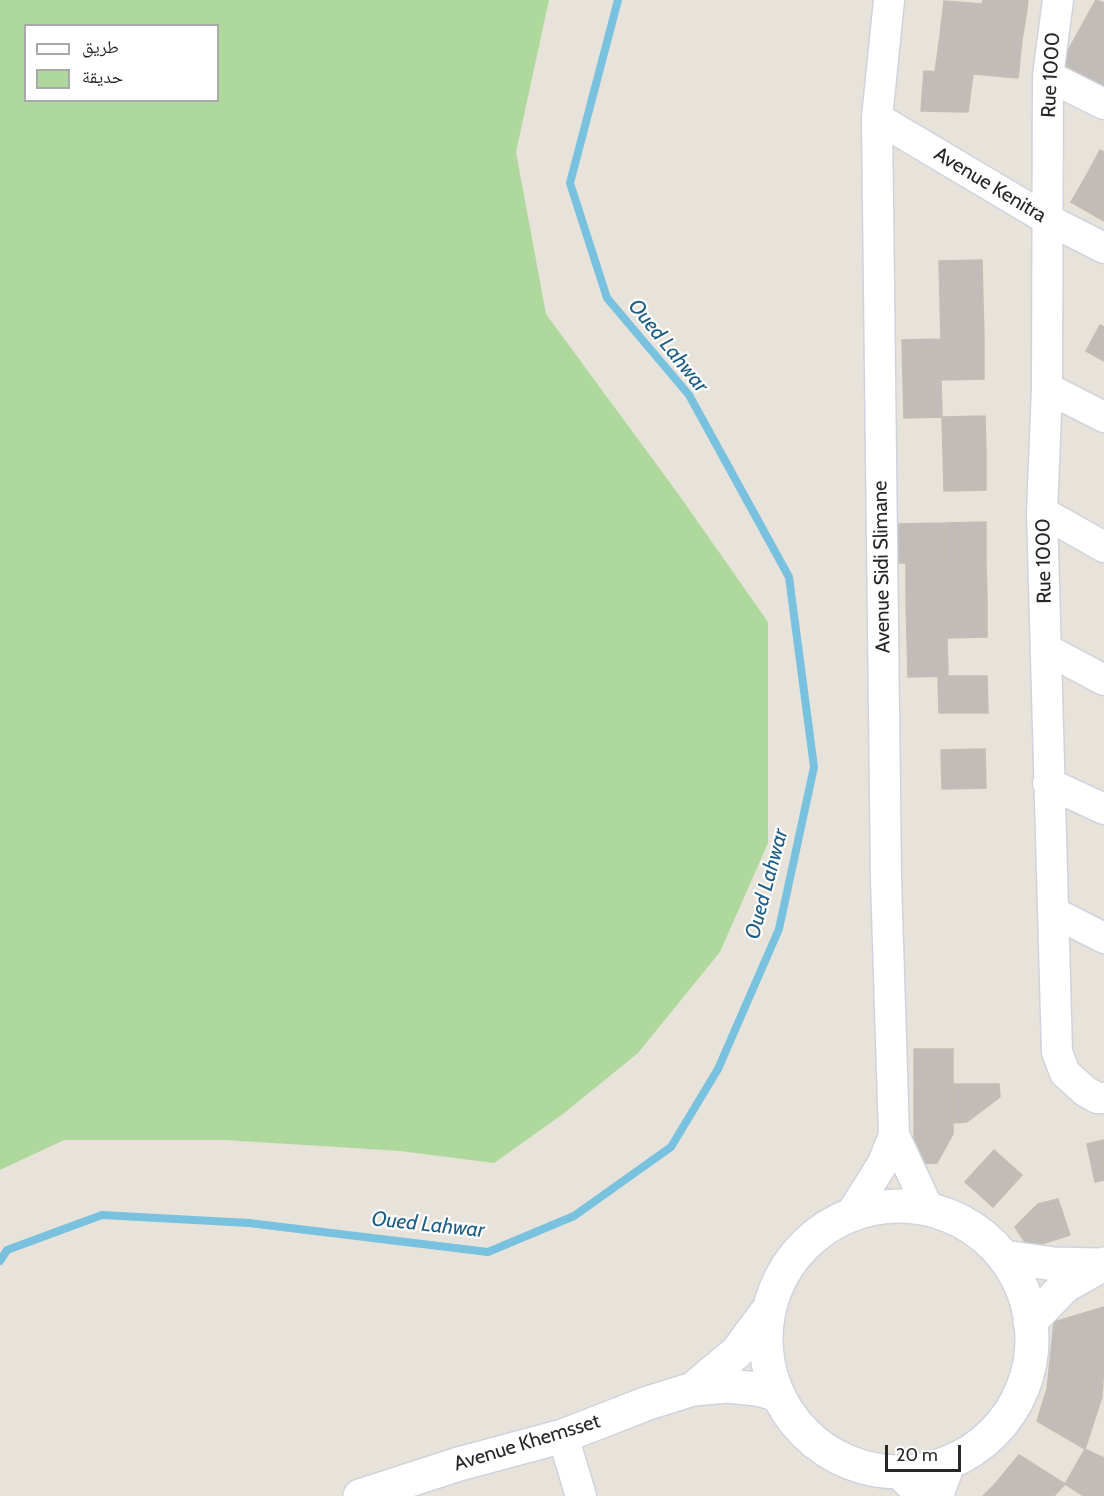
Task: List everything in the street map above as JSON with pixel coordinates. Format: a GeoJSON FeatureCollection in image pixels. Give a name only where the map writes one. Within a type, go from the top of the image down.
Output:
{"type":"FeatureCollection","features":[{"type":"Feature","properties":{"kind":"street","name":"Avenue Sidi Slimane"},"geometry":{"type":"LineString","coordinates":[[850,1216],[884,1163],[894,1135],[886,879],[877,118],[889,0]]}},
{"type":"Feature","properties":{"kind":"street","name":"Rue 1000"},"geometry":{"type":"LineString","coordinates":[[1058,0],[1048,76],[1047,388],[1042,512],[1057,1052],[1065,1073],[1085,1091],[1097,1098],[1104,1098]]}},
{"type":"Feature","properties":{"kind":"street"},"geometry":{"type":"LineString","coordinates":[[1048,76],[1104,104]]}},
{"type":"Feature","properties":{"kind":"street","name":"Avenue Kenitra"},"geometry":{"type":"LineString","coordinates":[[877,118],[1047,219],[1104,248]]}},
{"type":"Feature","properties":{"kind":"street"},"geometry":{"type":"LineString","coordinates":[[1047,388],[1104,417]]}},
{"type":"Feature","properties":{"kind":"street"},"geometry":{"type":"LineString","coordinates":[[1042,512],[1104,547]]}},
{"type":"Feature","properties":{"kind":"street"},"geometry":{"type":"LineString","coordinates":[[1046,649],[1104,680]]}},
{"type":"Feature","properties":{"kind":"street"},"geometry":{"type":"LineString","coordinates":[[1048,783],[1104,809]]}},
{"type":"Feature","properties":{"kind":"street"},"geometry":{"type":"LineString","coordinates":[[1053,912],[1104,938]]}},
{"type":"Feature","properties":{"kind":"street","name":"Avenue Sidi Slimane"},"geometry":{"type":"LineString","coordinates":[[894,1135],[929,1210]]}},
{"type":"Feature","properties":{"kind":"street"},"geometry":{"type":"LineString","coordinates":[[903,1206],[929,1210],[941,1212],[976,1230],[1004,1257],[1024,1291],[1032,1337],[1025,1384],[1001,1425],[964,1455],[920,1471],[884,1471],[849,1462],[818,1445],[792,1420],[778,1395],[765,1346],[770,1302],[789,1263],[819,1231],[859,1211],[903,1206]]}},
{"type":"Feature","properties":{"kind":"street"},"geometry":{"type":"LineString","coordinates":[[1004,1257],[1054,1264],[1101,1264]]}},
{"type":"Feature","properties":{"kind":"street"},"geometry":{"type":"LineString","coordinates":[[1030,1323],[1065,1286],[1101,1264]]}},
{"type":"Feature","properties":{"kind":"street","name":"Avenue Khemsset"},"geometry":{"type":"LineString","coordinates":[[693,1389],[736,1352],[769,1310]]}},
{"type":"Feature","properties":{"kind":"street","name":"Avenue Khemsset"},"geometry":{"type":"LineString","coordinates":[[360,1496],[459,1464],[563,1437],[648,1403],[693,1389],[728,1386],[757,1389],[778,1395]]}},
{"type":"Feature","properties":{"kind":"street"},"geometry":{"type":"LineString","coordinates":[[563,1437],[581,1496]]}},
{"type":"Feature","properties":{"kind":"street"},"geometry":{"type":"LineString","coordinates":[[938,1496],[951,1460]]}},
{"type":"Feature","properties":{"kind":"street"},"geometry":{"type":"LineString","coordinates":[[897,1471],[921,1496]]}},
{"type":"Feature","properties":{"kind":"green space"},"geometry":{"type":"Polygon","coordinates":[[[0,0],[549,0],[516,152],[546,314],[679,495],[768,622],[768,843],[720,952],[638,1053],[563,1114],[494,1163],[400,1151],[224,1140],[64,1140],[0,1170],[0,0]]]}},
{"type":"Feature","properties":{"kind":"building"},"geometry":{"type":"Polygon","coordinates":[[[983,0],[1028,0],[1027,9],[982,4],[983,0]]]}},
{"type":"Feature","properties":{"kind":"building"},"geometry":{"type":"Polygon","coordinates":[[[1096,0],[1104,3],[1104,37],[1082,25],[1096,0]]]}},
{"type":"Feature","properties":{"kind":"building"},"geometry":{"type":"Polygon","coordinates":[[[944,1],[982,4],[977,37],[940,36],[944,1]]]}},
{"type":"Feature","properties":{"kind":"building"},"geometry":{"type":"Polygon","coordinates":[[[982,4],[1027,9],[1022,40],[977,37],[982,4]]]}},
{"type":"Feature","properties":{"kind":"building"},"geometry":{"type":"Polygon","coordinates":[[[1082,25],[1104,37],[1104,43],[1085,76],[1061,63],[1082,25]]]}},
{"type":"Feature","properties":{"kind":"building"},"geometry":{"type":"Polygon","coordinates":[[[940,36],[977,37],[973,74],[935,72],[940,36]]]}},
{"type":"Feature","properties":{"kind":"building"},"geometry":{"type":"Polygon","coordinates":[[[977,37],[1022,40],[1018,78],[973,74],[977,37]]]}},
{"type":"Feature","properties":{"kind":"building"},"geometry":{"type":"Polygon","coordinates":[[[1104,43],[1104,87],[1085,76],[1104,43]]]}},
{"type":"Feature","properties":{"kind":"building"},"geometry":{"type":"Polygon","coordinates":[[[924,71],[973,74],[968,112],[921,111],[924,71]]]}},
{"type":"Feature","properties":{"kind":"building"},"geometry":{"type":"Polygon","coordinates":[[[1100,150],[1104,152],[1104,186],[1086,176],[1100,150]]]}},
{"type":"Feature","properties":{"kind":"building"},"geometry":{"type":"Polygon","coordinates":[[[1086,176],[1104,186],[1104,221],[1071,202],[1086,176]]]}},
{"type":"Feature","properties":{"kind":"building"},"geometry":{"type":"Polygon","coordinates":[[[982,260],[983,301],[940,302],[939,261],[982,260]]]}},
{"type":"Feature","properties":{"kind":"building"},"geometry":{"type":"Polygon","coordinates":[[[983,301],[984,339],[941,339],[940,302],[983,301]]]}},
{"type":"Feature","properties":{"kind":"building"},"geometry":{"type":"Polygon","coordinates":[[[1100,325],[1104,327],[1104,361],[1086,351],[1100,325]]]}},
{"type":"Feature","properties":{"kind":"building"},"geometry":{"type":"Polygon","coordinates":[[[941,339],[941,380],[903,380],[902,340],[941,339]]]}},
{"type":"Feature","properties":{"kind":"building"},"geometry":{"type":"Polygon","coordinates":[[[941,339],[984,339],[984,379],[941,380],[941,339]]]}},
{"type":"Feature","properties":{"kind":"building"},"geometry":{"type":"Polygon","coordinates":[[[903,380],[941,380],[942,417],[904,418],[903,380]]]}},
{"type":"Feature","properties":{"kind":"building"},"geometry":{"type":"Polygon","coordinates":[[[985,416],[986,452],[943,453],[942,417],[985,416]]]}},
{"type":"Feature","properties":{"kind":"building"},"geometry":{"type":"Polygon","coordinates":[[[986,452],[986,490],[944,491],[943,453],[986,452]]]}},
{"type":"Feature","properties":{"kind":"building"},"geometry":{"type":"Polygon","coordinates":[[[986,522],[986,562],[945,562],[945,523],[986,522]]]}},
{"type":"Feature","properties":{"kind":"building"},"geometry":{"type":"Polygon","coordinates":[[[945,523],[945,562],[897,563],[896,524],[945,523]]]}},
{"type":"Feature","properties":{"kind":"building"},"geometry":{"type":"Polygon","coordinates":[[[945,562],[946,598],[906,599],[906,563],[945,562]]]}},
{"type":"Feature","properties":{"kind":"building"},"geometry":{"type":"Polygon","coordinates":[[[945,562],[986,562],[987,597],[946,598],[945,562]]]}},
{"type":"Feature","properties":{"kind":"building"},"geometry":{"type":"Polygon","coordinates":[[[987,597],[987,637],[947,638],[946,598],[987,597]]]}},
{"type":"Feature","properties":{"kind":"building"},"geometry":{"type":"Polygon","coordinates":[[[946,598],[947,638],[907,638],[906,599],[946,598]]]}},
{"type":"Feature","properties":{"kind":"building"},"geometry":{"type":"Polygon","coordinates":[[[907,638],[947,638],[948,676],[908,677],[907,638]]]}},
{"type":"Feature","properties":{"kind":"building"},"geometry":{"type":"Polygon","coordinates":[[[938,676],[987,676],[988,713],[939,713],[938,676]]]}},
{"type":"Feature","properties":{"kind":"building"},"geometry":{"type":"Polygon","coordinates":[[[985,749],[986,788],[942,789],[941,750],[985,749]]]}},
{"type":"Feature","properties":{"kind":"building"},"geometry":{"type":"Polygon","coordinates":[[[914,1049],[953,1049],[953,1084],[914,1084],[914,1049]]]}},
{"type":"Feature","properties":{"kind":"building"},"geometry":{"type":"Polygon","coordinates":[[[914,1084],[953,1084],[953,1123],[914,1123],[914,1084]]]}},
{"type":"Feature","properties":{"kind":"building"},"geometry":{"type":"Polygon","coordinates":[[[953,1084],[999,1084],[1000,1097],[967,1122],[953,1123],[953,1084]]]}},
{"type":"Feature","properties":{"kind":"building"},"geometry":{"type":"Polygon","coordinates":[[[914,1123],[953,1123],[953,1134],[937,1163],[914,1164],[914,1123]]]}},
{"type":"Feature","properties":{"kind":"building"},"geometry":{"type":"Polygon","coordinates":[[[1104,1140],[1104,1180],[1095,1182],[1087,1144],[1104,1140]]]}},
{"type":"Feature","properties":{"kind":"building"},"geometry":{"type":"Polygon","coordinates":[[[994,1150],[1022,1175],[993,1207],[965,1182],[994,1150]]]}},
{"type":"Feature","properties":{"kind":"building"},"geometry":{"type":"Polygon","coordinates":[[[1058,1199],[1070,1235],[1029,1248],[1015,1227],[1038,1204],[1058,1199]]]}},
{"type":"Feature","properties":{"kind":"building"},"geometry":{"type":"Polygon","coordinates":[[[1104,1307],[1104,1364],[1054,1322],[1104,1307]]]}},
{"type":"Feature","properties":{"kind":"building"},"geometry":{"type":"Polygon","coordinates":[[[1054,1322],[1104,1364],[1102,1397],[1047,1389],[1054,1322]]]}},
{"type":"Feature","properties":{"kind":"building"},"geometry":{"type":"Polygon","coordinates":[[[1047,1389],[1102,1397],[1085,1449],[1037,1421],[1047,1389]]]}},
{"type":"Feature","properties":{"kind":"building"},"geometry":{"type":"Polygon","coordinates":[[[1085,1449],[1104,1458],[1104,1496],[1084,1496],[1065,1484],[1085,1449]]]}},
{"type":"Feature","properties":{"kind":"building"},"geometry":{"type":"Polygon","coordinates":[[[1019,1455],[1065,1484],[1054,1496],[1007,1496],[995,1484],[1019,1455]]]}},
{"type":"Feature","properties":{"kind":"building"},"geometry":{"type":"Polygon","coordinates":[[[995,1484],[1007,1496],[983,1496],[995,1484]]]}},
{"type":"Feature","properties":{"kind":"waterway","name":"Oued Lahwar"},"geometry":{"type":"LineString","coordinates":[[0,1261],[7,1250],[102,1215],[249,1223],[488,1252],[574,1216],[671,1147],[718,1069],[779,929],[814,767],[789,577],[689,395],[607,298],[570,183],[618,0]]}}]}
